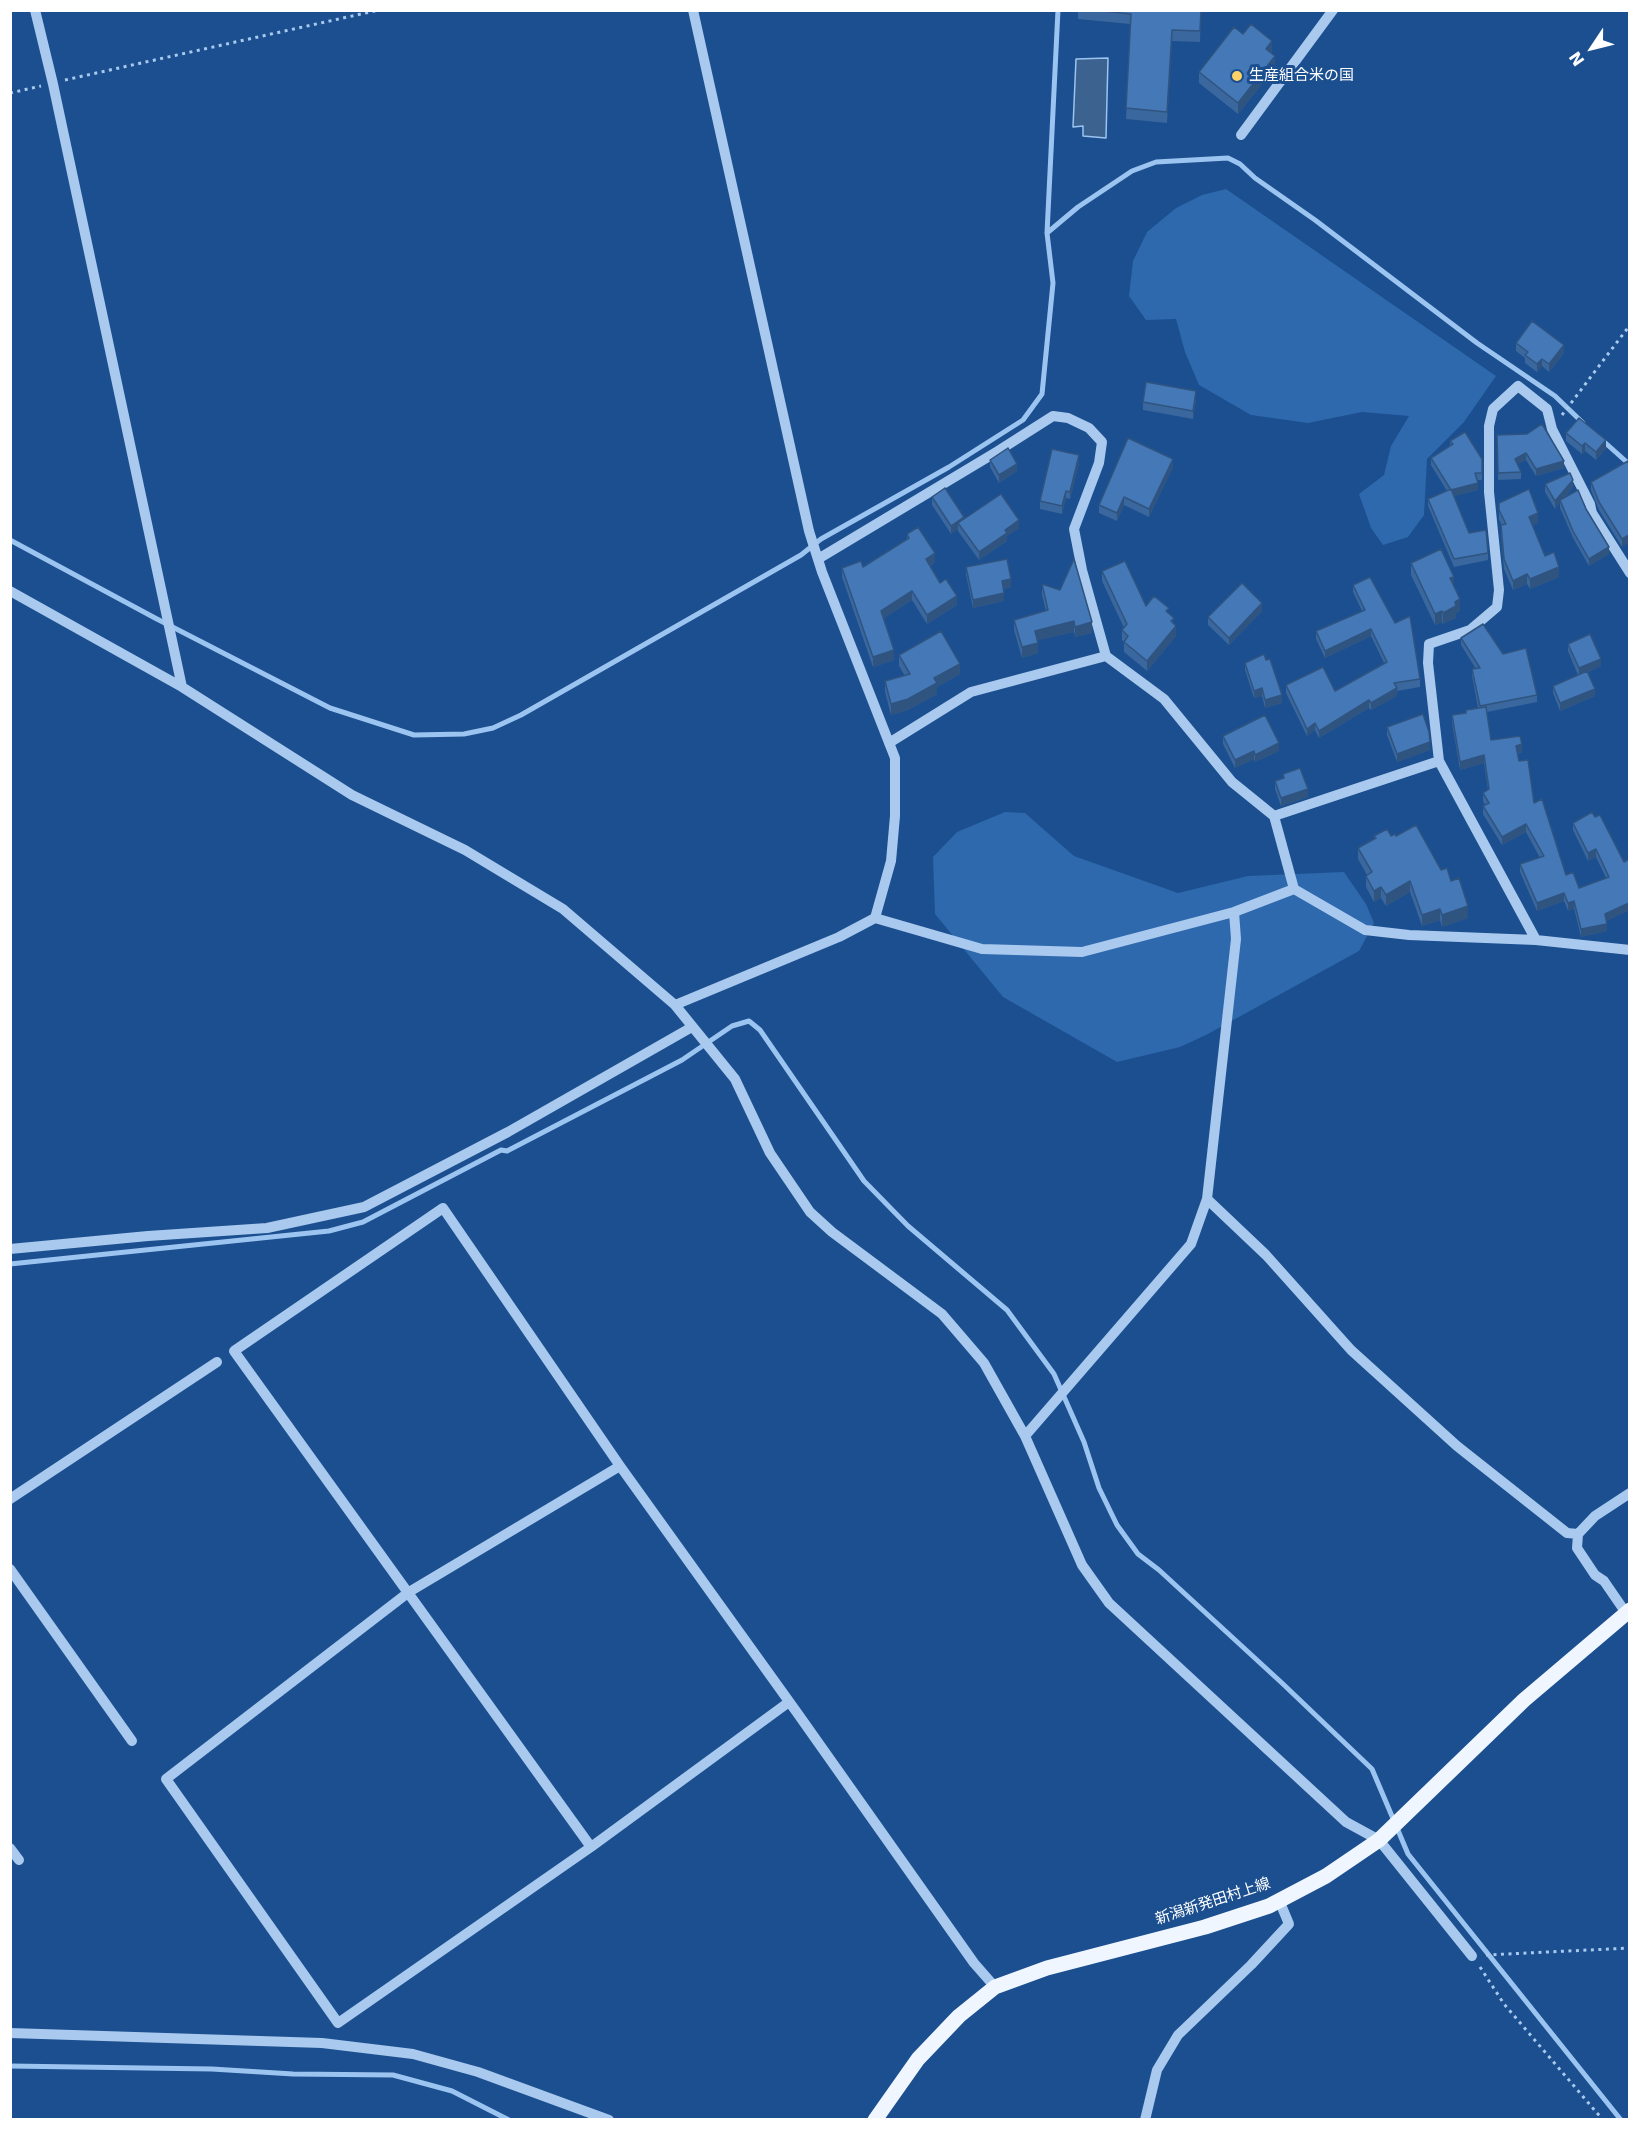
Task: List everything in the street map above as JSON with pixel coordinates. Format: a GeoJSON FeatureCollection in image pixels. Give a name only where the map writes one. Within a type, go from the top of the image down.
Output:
{"type":"FeatureCollection","features":[{"type":"Feature","properties":{"kind":"main road","name":"新潟新発田村上線"},"geometry":{"type":"LineString","coordinates":[[875,2120],[918,2059],[959,2016],[995,1987],[1047,1968],[1205,1927],[1269,1906],[1326,1876],[1379,1840],[1524,1700],[1628,1611]]}},
{"type":"Feature","properties":{"kind":"street"},"geometry":{"type":"LineString","coordinates":[[35,10],[182,687]]}},
{"type":"Feature","properties":{"kind":"street"},"geometry":{"type":"LineString","coordinates":[[693,10],[807,520],[818,559],[895,758],[895,816],[891,861],[876,918]]}},
{"type":"Feature","properties":{"kind":"street"},"geometry":{"type":"LineString","coordinates":[[1241,135],[1333,10]]}},
{"type":"Feature","properties":{"kind":"street"},"geometry":{"type":"LineString","coordinates":[[1536,940],[1439,761],[1428,663],[1429,644],[1470,630],[1497,607],[1499,590],[1489,492],[1489,426],[1493,410],[1518,386],[1547,409],[1552,429],[1590,504],[1592,513],[1629,573]]}},
{"type":"Feature","properties":{"kind":"street"},"geometry":{"type":"LineString","coordinates":[[818,559],[1053,416],[1068,417],[1089,428],[1102,442],[1100,463],[1074,529],[1082,570],[1106,657],[1164,699],[1232,782],[1274,816],[1294,889],[1365,930],[1536,940],[1629,950]]}},
{"type":"Feature","properties":{"kind":"street"},"geometry":{"type":"LineString","coordinates":[[10,591],[182,687],[352,795],[465,850],[563,909],[675,1005],[735,1079],[770,1153],[810,1212],[832,1232],[942,1314],[984,1363],[1025,1436],[1083,1565],[1109,1603],[1347,1822],[1379,1840],[1472,1956]]}},
{"type":"Feature","properties":{"kind":"street"},"geometry":{"type":"LineString","coordinates":[[889,743],[970,692],[1106,657]]}},
{"type":"Feature","properties":{"kind":"street"},"geometry":{"type":"LineString","coordinates":[[1274,816],[1439,761]]}},
{"type":"Feature","properties":{"kind":"street"},"geometry":{"type":"LineString","coordinates":[[675,1005],[838,938],[876,918],[982,949],[1082,952],[1234,912],[1294,889]]}},
{"type":"Feature","properties":{"kind":"street"},"geometry":{"type":"LineString","coordinates":[[1025,1436],[1191,1244],[1208,1199],[1236,939],[1234,912]]}},
{"type":"Feature","properties":{"kind":"street"},"geometry":{"type":"LineString","coordinates":[[10,1249],[267,1228],[364,1208],[508,1132],[692,1027]]}},
{"type":"Feature","properties":{"kind":"street"},"geometry":{"type":"LineString","coordinates":[[1208,1199],[1266,1255],[1351,1350],[1457,1446],[1567,1533],[1578,1534]]}},
{"type":"Feature","properties":{"kind":"street"},"geometry":{"type":"LineString","coordinates":[[591,1846],[234,1350],[443,1208],[620,1466],[974,1963],[995,1987]]}},
{"type":"Feature","properties":{"kind":"street"},"geometry":{"type":"LineString","coordinates":[[10,1499],[217,1362]]}},
{"type":"Feature","properties":{"kind":"street"},"geometry":{"type":"LineString","coordinates":[[620,1466],[409,1592],[166,1779],[338,2023],[591,1846],[789,1702]]}},
{"type":"Feature","properties":{"kind":"street"},"geometry":{"type":"LineString","coordinates":[[1628,1611],[1604,1581],[1595,1575],[1577,1548],[1578,1534],[1595,1516],[1629,1493]]}},
{"type":"Feature","properties":{"kind":"street"},"geometry":{"type":"LineString","coordinates":[[10,1569],[132,1741]]}},
{"type":"Feature","properties":{"kind":"street"},"geometry":{"type":"LineString","coordinates":[[10,1848],[20,1860]]}},
{"type":"Feature","properties":{"kind":"street"},"geometry":{"type":"LineString","coordinates":[[1145,2120],[1157,2070],[1178,2035],[1251,1965],[1289,1924],[1279,1900]]}},
{"type":"Feature","properties":{"kind":"street"},"geometry":{"type":"LineString","coordinates":[[10,2033],[322,2043],[413,2054],[478,2072],[609,2120]]}},
{"type":"Feature","properties":{"kind":"path"},"geometry":{"type":"LineString","coordinates":[[55,82],[379,10]]}},
{"type":"Feature","properties":{"kind":"path"},"geometry":{"type":"LineString","coordinates":[[10,93],[44,85]]}},
{"type":"Feature","properties":{"kind":"path"},"geometry":{"type":"LineString","coordinates":[[1552,429],[1629,325]]}},
{"type":"Feature","properties":{"kind":"path"},"geometry":{"type":"LineString","coordinates":[[1472,1956],[1629,1948]]}},
{"type":"Feature","properties":{"kind":"path"},"geometry":{"type":"LineString","coordinates":[[1472,1956],[1504,2004],[1603,2120]]}},
{"type":"Feature","properties":{"kind":"shaded area"},"geometry":{"type":"Polygon","coordinates":[[[1108,58],[1106,138],[1083,136],[1083,126],[1073,127],[1076,59],[1108,58]]]}},
{"type":"Feature","properties":{"kind":"shaded area"},"geometry":{"type":"Polygon","coordinates":[[[1226,189],[1496,376],[1464,422],[1427,459],[1424,515],[1408,537],[1383,545],[1371,528],[1359,494],[1384,475],[1391,446],[1409,416],[1362,412],[1308,423],[1251,415],[1199,385],[1185,352],[1176,319],[1146,320],[1129,296],[1133,261],[1147,232],[1176,208],[1202,195],[1226,189]]]}},
{"type":"Feature","properties":{"kind":"shaded area"},"geometry":{"type":"Polygon","coordinates":[[[1005,812],[1025,813],[1074,856],[1178,893],[1248,876],[1344,872],[1366,904],[1374,923],[1359,951],[1206,1035],[1180,1047],[1117,1062],[1003,997],[935,914],[933,857],[957,832],[1005,812]]]}},
{"type":"Feature","properties":{"kind":"building"},"geometry":{"type":"Polygon","coordinates":[[[1094,10],[1201,10],[1200,31],[1172,30],[1167,112],[1126,108],[1131,14],[1094,10]]]}},
{"type":"Feature","properties":{"kind":"building","name":"生産組合米の国"},"geometry":{"type":"Polygon","coordinates":[[[1251,24],[1272,41],[1266,49],[1275,56],[1238,103],[1199,72],[1234,27],[1243,34],[1251,24]]]}},
{"type":"Feature","properties":{"kind":"building"},"geometry":{"type":"Polygon","coordinates":[[[1532,321],[1564,345],[1549,364],[1542,359],[1537,364],[1525,355],[1528,352],[1516,343],[1532,321]]]}},
{"type":"Feature","properties":{"kind":"building"},"geometry":{"type":"Polygon","coordinates":[[[1146,382],[1196,391],[1193,411],[1143,402],[1146,382]]]}},
{"type":"Feature","properties":{"kind":"building"},"geometry":{"type":"Polygon","coordinates":[[[1579,418],[1606,440],[1596,452],[1585,443],[1582,446],[1566,433],[1579,418]]]}},
{"type":"Feature","properties":{"kind":"building"},"geometry":{"type":"Polygon","coordinates":[[[1542,424],[1564,461],[1536,469],[1526,453],[1515,459],[1521,472],[1498,473],[1497,435],[1527,434],[1542,424]]]}},
{"type":"Feature","properties":{"kind":"building"},"geometry":{"type":"Polygon","coordinates":[[[1465,432],[1482,459],[1482,473],[1475,473],[1478,483],[1451,490],[1431,458],[1453,444],[1450,441],[1465,432]]]}},
{"type":"Feature","properties":{"kind":"building"},"geometry":{"type":"Polygon","coordinates":[[[1128,438],[1173,459],[1149,509],[1124,497],[1117,513],[1099,505],[1128,438]]]}},
{"type":"Feature","properties":{"kind":"building"},"geometry":{"type":"Polygon","coordinates":[[[1008,448],[1017,464],[999,475],[990,460],[1008,448]]]}},
{"type":"Feature","properties":{"kind":"building"},"geometry":{"type":"Polygon","coordinates":[[[1052,449],[1079,455],[1070,492],[1066,491],[1062,506],[1040,501],[1052,449]]]}},
{"type":"Feature","properties":{"kind":"building"},"geometry":{"type":"Polygon","coordinates":[[[1628,461],[1629,535],[1622,539],[1599,502],[1591,482],[1628,461]]]}},
{"type":"Feature","properties":{"kind":"building"},"geometry":{"type":"Polygon","coordinates":[[[1570,473],[1573,480],[1555,501],[1545,484],[1570,473]]]}},
{"type":"Feature","properties":{"kind":"building"},"geometry":{"type":"Polygon","coordinates":[[[945,488],[964,517],[951,526],[932,497],[945,488]]]}},
{"type":"Feature","properties":{"kind":"building"},"geometry":{"type":"Polygon","coordinates":[[[1451,489],[1469,533],[1486,530],[1488,553],[1454,559],[1428,499],[1451,489]]]}},
{"type":"Feature","properties":{"kind":"building"},"geometry":{"type":"Polygon","coordinates":[[[1529,489],[1538,513],[1529,517],[1545,556],[1554,552],[1559,567],[1530,579],[1527,574],[1513,581],[1504,559],[1501,525],[1506,524],[1499,510],[1499,503],[1529,489]]]}},
{"type":"Feature","properties":{"kind":"building"},"geometry":{"type":"Polygon","coordinates":[[[1578,490],[1586,509],[1609,547],[1589,559],[1573,531],[1560,500],[1578,490]]]}},
{"type":"Feature","properties":{"kind":"building"},"geometry":{"type":"Polygon","coordinates":[[[1001,494],[1019,520],[1005,530],[1007,533],[979,552],[958,523],[1001,494]]]}},
{"type":"Feature","properties":{"kind":"building"},"geometry":{"type":"Polygon","coordinates":[[[918,527],[935,553],[926,559],[940,583],[946,579],[957,596],[927,615],[912,591],[881,611],[894,650],[873,657],[842,568],[861,561],[863,567],[909,538],[907,534],[918,527]]]}},
{"type":"Feature","properties":{"kind":"building"},"geometry":{"type":"Polygon","coordinates":[[[1441,549],[1454,577],[1450,578],[1460,599],[1455,602],[1456,606],[1443,613],[1442,611],[1435,614],[1411,563],[1441,549]]]}},
{"type":"Feature","properties":{"kind":"building"},"geometry":{"type":"Polygon","coordinates":[[[1007,559],[1011,579],[1002,581],[1004,593],[973,600],[966,567],[1007,559]]]}},
{"type":"Feature","properties":{"kind":"building"},"geometry":{"type":"Polygon","coordinates":[[[1074,559],[1092,622],[1075,627],[1074,621],[1035,631],[1038,643],[1022,647],[1014,620],[1048,610],[1042,584],[1060,590],[1074,559]]]}},
{"type":"Feature","properties":{"kind":"building"},"geometry":{"type":"Polygon","coordinates":[[[1125,561],[1146,606],[1154,596],[1169,608],[1166,611],[1174,618],[1171,621],[1176,626],[1147,661],[1124,642],[1128,636],[1122,630],[1127,624],[1102,571],[1125,561]]]}},
{"type":"Feature","properties":{"kind":"building"},"geometry":{"type":"Polygon","coordinates":[[[1370,577],[1395,623],[1410,616],[1420,679],[1394,683],[1397,688],[1371,703],[1369,700],[1319,731],[1315,723],[1307,729],[1286,685],[1323,667],[1335,691],[1387,662],[1371,629],[1325,651],[1316,631],[1365,610],[1353,585],[1370,577]]]}},
{"type":"Feature","properties":{"kind":"building"},"geometry":{"type":"Polygon","coordinates":[[[1242,583],[1262,603],[1229,638],[1208,617],[1242,583]]]}},
{"type":"Feature","properties":{"kind":"building"},"geometry":{"type":"Polygon","coordinates":[[[1483,624],[1503,654],[1526,648],[1537,695],[1480,706],[1472,669],[1480,668],[1461,638],[1483,624]]]}},
{"type":"Feature","properties":{"kind":"building"},"geometry":{"type":"Polygon","coordinates":[[[941,631],[960,664],[934,678],[937,683],[908,699],[891,704],[885,681],[910,674],[899,655],[941,631]]]}},
{"type":"Feature","properties":{"kind":"building"},"geometry":{"type":"Polygon","coordinates":[[[1590,634],[1601,659],[1579,668],[1568,644],[1590,634]]]}},
{"type":"Feature","properties":{"kind":"building"},"geometry":{"type":"Polygon","coordinates":[[[1264,654],[1266,660],[1270,659],[1282,695],[1265,700],[1262,688],[1254,691],[1245,663],[1264,654]]]}},
{"type":"Feature","properties":{"kind":"building"},"geometry":{"type":"Polygon","coordinates":[[[1587,671],[1595,689],[1560,703],[1553,686],[1587,671]]]}},
{"type":"Feature","properties":{"kind":"building"},"geometry":{"type":"Polygon","coordinates":[[[1486,707],[1491,740],[1520,736],[1522,744],[1516,746],[1519,761],[1528,760],[1534,803],[1542,799],[1566,875],[1573,872],[1579,888],[1609,877],[1596,849],[1588,853],[1573,823],[1592,812],[1595,817],[1600,815],[1624,862],[1629,859],[1629,903],[1605,914],[1607,924],[1581,929],[1574,901],[1568,903],[1564,893],[1537,903],[1520,864],[1544,856],[1526,824],[1502,837],[1483,806],[1489,803],[1483,793],[1489,789],[1484,755],[1460,762],[1452,715],[1486,707]]]}},
{"type":"Feature","properties":{"kind":"building"},"geometry":{"type":"Polygon","coordinates":[[[1423,714],[1430,742],[1397,754],[1387,727],[1423,714]]]}},
{"type":"Feature","properties":{"kind":"building"},"geometry":{"type":"Polygon","coordinates":[[[1265,715],[1279,743],[1255,755],[1254,751],[1235,760],[1223,736],[1265,715]]]}},
{"type":"Feature","properties":{"kind":"building"},"geometry":{"type":"Polygon","coordinates":[[[1300,768],[1308,789],[1281,798],[1275,781],[1284,778],[1283,774],[1300,768]]]}},
{"type":"Feature","properties":{"kind":"building"},"geometry":{"type":"Polygon","coordinates":[[[1416,825],[1441,870],[1447,868],[1451,881],[1459,878],[1468,906],[1442,915],[1440,909],[1422,915],[1410,881],[1386,895],[1381,887],[1374,891],[1366,876],[1372,872],[1358,848],[1387,829],[1391,836],[1395,834],[1396,836],[1416,825]]]}},
{"type":"Feature","properties":{"kind":"waterway"},"geometry":{"type":"LineString","coordinates":[[10,540],[330,708],[414,735],[464,734],[493,728],[521,715],[801,555],[821,539],[949,467],[1023,420],[1042,394],[1053,283],[1047,233],[1058,10]]}},
{"type":"Feature","properties":{"kind":"waterway"},"geometry":{"type":"LineString","coordinates":[[1047,233],[1078,207],[1132,171],[1156,162],[1228,158],[1240,164],[1255,178],[1315,220],[1477,343],[1555,396],[1583,423]]}},
{"type":"Feature","properties":{"kind":"waterway"},"geometry":{"type":"LineString","coordinates":[[1601,439],[1630,465]]}},
{"type":"Feature","properties":{"kind":"waterway"},"geometry":{"type":"LineString","coordinates":[[10,1264],[329,1231],[363,1222],[501,1150],[507,1151],[682,1060],[732,1026],[749,1021],[760,1030],[864,1181],[908,1226],[1007,1310],[1054,1374],[1084,1442],[1099,1488],[1117,1525],[1138,1554],[1159,1570],[1372,1769],[1408,1854],[1621,2120]]}},
{"type":"Feature","properties":{"kind":"waterway"},"geometry":{"type":"LineString","coordinates":[[10,2066],[393,2075],[452,2091],[509,2120]]}},
{"type":"Feature","properties":{"kind":"place","name":"生産組合米の国"},"geometry":{"type":"Point","coordinates":[1237,76]}}]}
